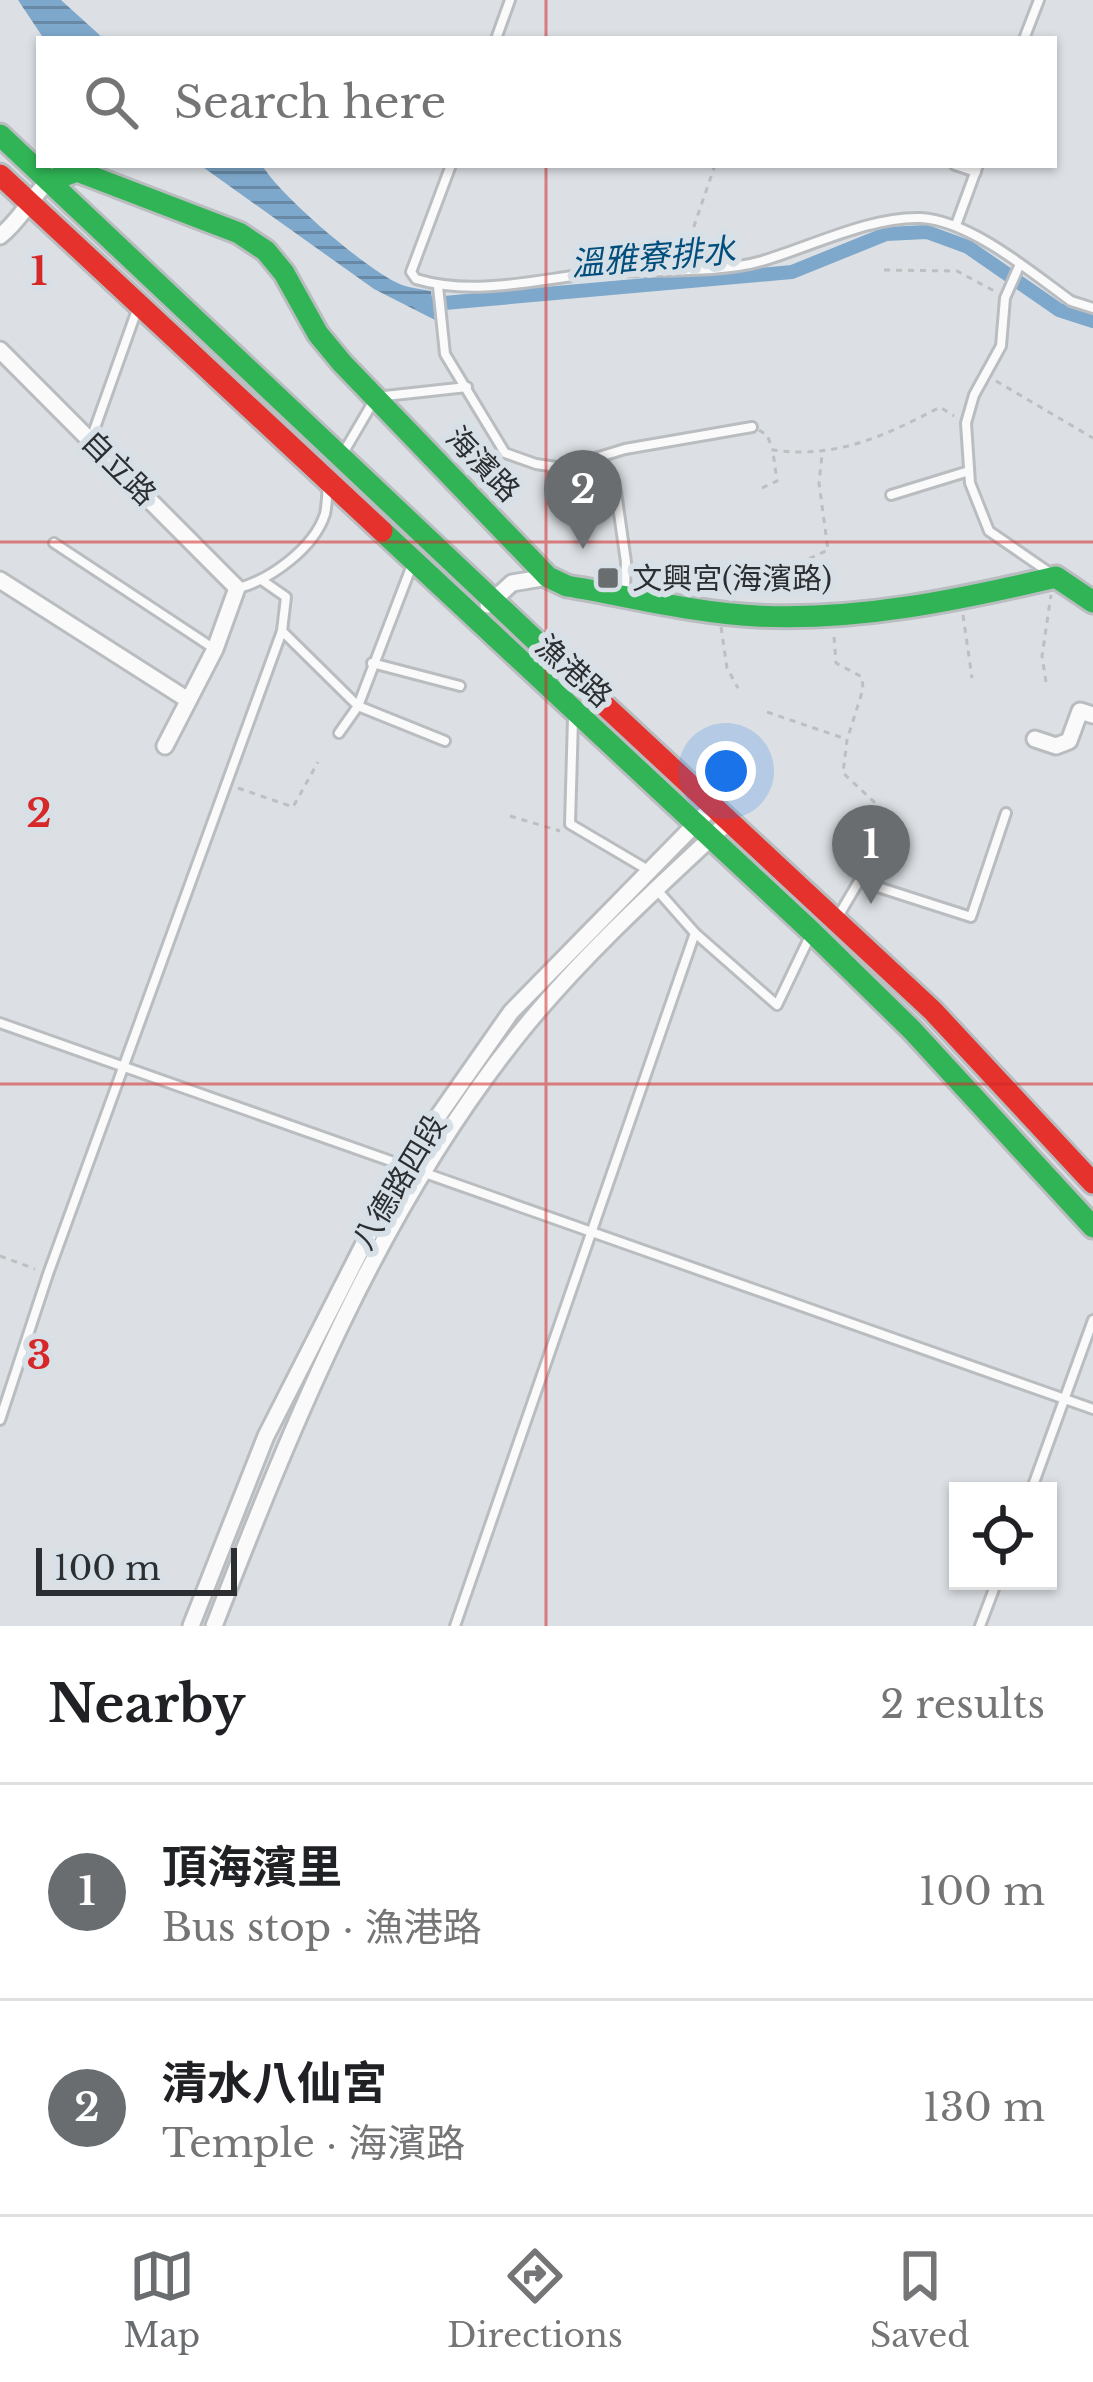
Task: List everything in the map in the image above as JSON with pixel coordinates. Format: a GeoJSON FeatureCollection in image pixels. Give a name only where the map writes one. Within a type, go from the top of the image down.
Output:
{"type":"FeatureCollection","features":[{"type":"Feature","properties":{"kind":"street","name":"漁港路"},"geometry":{"type":"LineString","coordinates":[[0,135],[933,1011],[1093,1183]]}},
{"type":"Feature","properties":{"kind":"street","name":"海濱路"},"geometry":{"type":"LineString","coordinates":[[49,182],[77,171],[239,233],[266,251],[318,334],[548,577]]}},
{"type":"Feature","properties":{"kind":"street","name":"漁港路"},"geometry":{"type":"LineString","coordinates":[[0,175],[812,932],[912,1030],[1093,1227]]}},
{"type":"Feature","properties":{"kind":"street"},"geometry":{"type":"LineString","coordinates":[[0,236],[49,182]]}},
{"type":"Feature","properties":{"kind":"street","name":"自立路"},"geometry":{"type":"LineString","coordinates":[[0,350],[237,588]]}},
{"type":"Feature","properties":{"kind":"street"},"geometry":{"type":"LineString","coordinates":[[475,621],[491,599],[512,583],[548,577],[567,586],[753,616],[833,617],[961,599],[1056,577],[1093,602]]}},
{"type":"Feature","properties":{"kind":"street"},"geometry":{"type":"LineString","coordinates":[[0,580],[188,700]]}},
{"type":"Feature","properties":{"kind":"street"},"geometry":{"type":"LineString","coordinates":[[165,746],[215,649],[237,588]]}},
{"type":"Feature","properties":{"kind":"street"},"geometry":{"type":"LineString","coordinates":[[1035,739],[1056,746],[1069,741],[1080,711],[1093,715]]}},
{"type":"Feature","properties":{"kind":"street","name":"八德路四段"},"geometry":{"type":"LineString","coordinates":[[191,1626],[266,1436],[404,1165],[511,1012],[648,870],[720,814]]}},
{"type":"Feature","properties":{"kind":"street","name":"八德路四段"},"geometry":{"type":"LineString","coordinates":[[214,1626],[285,1444],[371,1265],[425,1172],[525,1027],[657,890],[702,830]]}},
{"type":"Feature","properties":{"kind":"street"},"geometry":{"type":"LineString","coordinates":[[435,1118],[453,1128]]}},
{"type":"Feature","properties":{"kind":"street"},"geometry":{"type":"LineString","coordinates":[[266,1436],[285,1444]]}},
{"type":"Feature","properties":{"kind":"lane"},"geometry":{"type":"LineString","coordinates":[[497,36],[510,0]]}},
{"type":"Feature","properties":{"kind":"lane"},"geometry":{"type":"LineString","coordinates":[[1025,36],[1039,0]]}},
{"type":"Feature","properties":{"kind":"lane"},"geometry":{"type":"LineString","coordinates":[[450,168],[412,272],[416,280],[438,286],[503,285],[756,262],[862,228],[919,218],[956,225],[1071,302],[1093,308]]}},
{"type":"Feature","properties":{"kind":"lane"},"geometry":{"type":"LineString","coordinates":[[956,225],[977,168]]}},
{"type":"Feature","properties":{"kind":"lane"},"geometry":{"type":"LineString","coordinates":[[1018,267],[1006,293],[1001,346],[974,394],[966,422],[970,483],[989,532],[1056,577]]}},
{"type":"Feature","properties":{"kind":"lane"},"geometry":{"type":"LineString","coordinates":[[438,286],[445,354],[505,453],[563,468],[625,449],[752,427]]}},
{"type":"Feature","properties":{"kind":"lane"},"geometry":{"type":"LineString","coordinates":[[91,439],[138,305]]}},
{"type":"Feature","properties":{"kind":"lane"},"geometry":{"type":"LineString","coordinates":[[237,588],[263,581],[312,538],[324,515],[329,484],[340,459],[376,397],[468,387]]}},
{"type":"Feature","properties":{"kind":"lane"},"geometry":{"type":"LineString","coordinates":[[589,460],[616,492],[626,562],[625,593]]}},
{"type":"Feature","properties":{"kind":"lane"},"geometry":{"type":"LineString","coordinates":[[891,495],[970,471]]}},
{"type":"Feature","properties":{"kind":"lane"},"geometry":{"type":"LineString","coordinates":[[54,543],[215,649]]}},
{"type":"Feature","properties":{"kind":"lane"},"geometry":{"type":"LineString","coordinates":[[339,733],[358,706],[412,563]]}},
{"type":"Feature","properties":{"kind":"lane"},"geometry":{"type":"LineString","coordinates":[[0,1420],[48,1274],[282,631],[286,597],[263,581]]}},
{"type":"Feature","properties":{"kind":"lane"},"geometry":{"type":"LineString","coordinates":[[282,631],[358,706],[445,740]]}},
{"type":"Feature","properties":{"kind":"lane"},"geometry":{"type":"LineString","coordinates":[[372,663],[460,686]]}},
{"type":"Feature","properties":{"kind":"lane"},"geometry":{"type":"LineString","coordinates":[[573,710],[570,824],[648,870]]}},
{"type":"Feature","properties":{"kind":"lane"},"geometry":{"type":"LineString","coordinates":[[836,921],[860,881],[971,916],[1006,813]]}},
{"type":"Feature","properties":{"kind":"lane"},"geometry":{"type":"LineString","coordinates":[[657,890],[695,933],[778,1005],[812,932]]}},
{"type":"Feature","properties":{"kind":"lane"},"geometry":{"type":"LineString","coordinates":[[454,1626],[695,933]]}},
{"type":"Feature","properties":{"kind":"lane"},"geometry":{"type":"LineString","coordinates":[[0,1023],[1093,1408]]}},
{"type":"Feature","properties":{"kind":"lane"},"geometry":{"type":"LineString","coordinates":[[1033,1482],[1093,1320]]}},
{"type":"Feature","properties":{"kind":"lane"},"geometry":{"type":"LineString","coordinates":[[980,1626],[994,1590]]}},
{"type":"Feature","properties":{"kind":"path"},"geometry":{"type":"LineString","coordinates":[[680,268],[714,168]]}},
{"type":"Feature","properties":{"kind":"path"},"geometry":{"type":"LineString","coordinates":[[884,270],[958,271],[1006,293]]}},
{"type":"Feature","properties":{"kind":"path"},"geometry":{"type":"LineString","coordinates":[[987,376],[1093,438]]}},
{"type":"Feature","properties":{"kind":"path"},"geometry":{"type":"LineString","coordinates":[[773,450],[822,453],[866,444],[940,407],[966,422]]}},
{"type":"Feature","properties":{"kind":"path"},"geometry":{"type":"LineString","coordinates":[[752,427],[767,435],[773,450],[777,481],[762,488]]}},
{"type":"Feature","properties":{"kind":"path"},"geometry":{"type":"LineString","coordinates":[[739,688],[723,654],[715,609],[740,590],[828,550],[820,483],[822,453]]}},
{"type":"Feature","properties":{"kind":"path"},"geometry":{"type":"LineString","coordinates":[[1046,682],[1045,622],[1056,577]]}},
{"type":"Feature","properties":{"kind":"path"},"geometry":{"type":"LineString","coordinates":[[961,599],[972,678]]}},
{"type":"Feature","properties":{"kind":"path"},"geometry":{"type":"LineString","coordinates":[[833,617],[836,663],[862,677],[863,689],[847,740],[843,772],[885,812],[860,881]]}},
{"type":"Feature","properties":{"kind":"path"},"geometry":{"type":"LineString","coordinates":[[767,712],[847,740]]}},
{"type":"Feature","properties":{"kind":"path"},"geometry":{"type":"LineString","coordinates":[[225,784],[293,807],[318,762]]}},
{"type":"Feature","properties":{"kind":"path"},"geometry":{"type":"LineString","coordinates":[[510,816],[569,833],[574,826]]}},
{"type":"Feature","properties":{"kind":"path"},"geometry":{"type":"LineString","coordinates":[[0,1256],[48,1274]]}},
{"type":"Feature","properties":{"kind":"water"},"geometry":{"type":"Polygon","coordinates":[[[18,0],[61,0],[101,36],[42,36],[18,0]]]}},
{"type":"Feature","properties":{"kind":"water"},"geometry":{"type":"Polygon","coordinates":[[[204,168],[264,168],[305,213],[369,265],[402,285],[431,291],[435,320],[374,289],[204,168]]]}},
{"type":"Feature","properties":{"kind":"waterway","name":"溫雅寮排水"},"geometry":{"type":"LineString","coordinates":[[418,302],[792,272],[886,234],[927,232],[968,247],[1059,310],[1093,321]]}},
{"type":"Feature","properties":{"kind":"traffic: fast"},"geometry":{"type":"LineString","coordinates":[[0,135],[571,674]]}},
{"type":"Feature","properties":{"kind":"traffic: fast"},"geometry":{"type":"LineString","coordinates":[[49,181],[77,171],[239,233],[266,251],[342,363],[548,577],[567,586],[757,616],[870,612],[1056,577],[1093,602]]}},
{"type":"Feature","properties":{"kind":"traffic: fast"},"geometry":{"type":"LineString","coordinates":[[382,531],[812,932],[912,1030],[1093,1227]]}},
{"type":"Feature","properties":{"kind":"traffic: jam"},"geometry":{"type":"LineString","coordinates":[[0,175],[382,531]]}},
{"type":"Feature","properties":{"kind":"traffic: jam"},"geometry":{"type":"LineString","coordinates":[[571,674],[933,1011],[1093,1183]]}},
{"type":"Feature","properties":{"kind":"place","name":"清水八仙宮"},"geometry":{"type":"Point","coordinates":[583,549]}},
{"type":"Feature","properties":{"kind":"place","name":"文興宮(海濱路)"},"geometry":{"type":"Point","coordinates":[608,578]}},
{"type":"Feature","properties":{"kind":"place","name":"頂海濱里"},"geometry":{"type":"Point","coordinates":[871,904]}}]}
